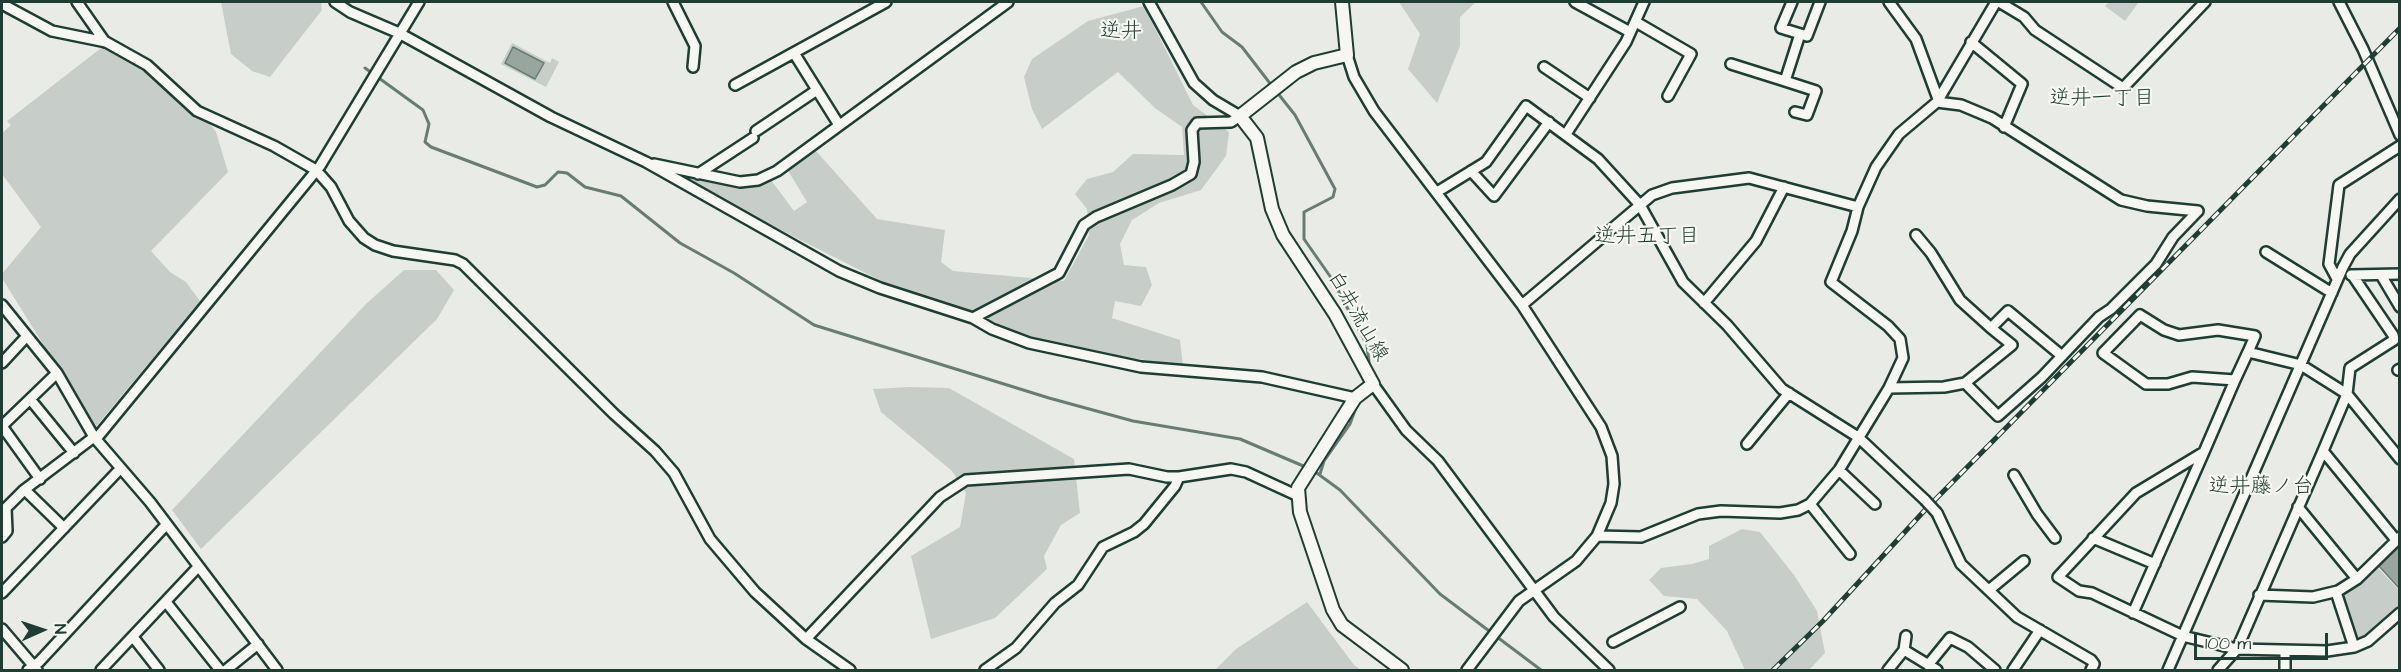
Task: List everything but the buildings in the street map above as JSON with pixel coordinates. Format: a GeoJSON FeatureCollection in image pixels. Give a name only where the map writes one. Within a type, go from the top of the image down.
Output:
{"type":"FeatureCollection","features":[{"type":"Feature","properties":{"kind":"main road"},"geometry":{"type":"LineString","coordinates":[[1240,116],[1296,72],[1314,63],[1347,55],[1342,2]]}},
{"type":"Feature","properties":{"kind":"main road","name":"白井流山線"},"geometry":{"type":"LineString","coordinates":[[1240,116],[1257,138],[1272,209],[1283,235],[1335,314],[1373,384],[1355,398],[1298,488],[1296,495]]}},
{"type":"Feature","properties":{"kind":"main road"},"geometry":{"type":"LineString","coordinates":[[1296,495],[1333,610],[1342,625],[1402,670]]}},
{"type":"Feature","properties":{"kind":"street"},"geometry":{"type":"LineString","coordinates":[[77,2],[105,42]]}},
{"type":"Feature","properties":{"kind":"street"},"geometry":{"type":"LineString","coordinates":[[335,2],[350,12],[399,33],[551,117],[646,162],[839,271],[880,288],[973,318],[992,329],[1029,343],[1141,367],[1262,377],[1355,398]]}},
{"type":"Feature","properties":{"kind":"street"},"geometry":{"type":"LineString","coordinates":[[2,537],[7,531],[4,505],[95,438],[316,171],[418,2]]}},
{"type":"Feature","properties":{"kind":"street"},"geometry":{"type":"LineString","coordinates":[[673,2],[695,46],[693,67]]}},
{"type":"Feature","properties":{"kind":"street"},"geometry":{"type":"LineString","coordinates":[[735,85],[886,2]]}},
{"type":"Feature","properties":{"kind":"street"},"geometry":{"type":"LineString","coordinates":[[646,162],[740,182],[758,180],[777,171],[956,43],[1008,2]]}},
{"type":"Feature","properties":{"kind":"street"},"geometry":{"type":"LineString","coordinates":[[973,318],[1059,273],[1084,225],[1096,217],[1172,185],[1191,174],[1194,162],[1192,130],[1197,123],[1232,122],[1240,116],[1213,100],[1194,83],[1149,2]]}},
{"type":"Feature","properties":{"kind":"street"},"geometry":{"type":"LineString","coordinates":[[1575,2],[1630,32]]}},
{"type":"Feature","properties":{"kind":"street"},"geometry":{"type":"LineString","coordinates":[[1566,134],[1636,22],[1644,2]]}},
{"type":"Feature","properties":{"kind":"street"},"geometry":{"type":"LineString","coordinates":[[1792,2],[1781,28],[1807,36],[1820,2]]}},
{"type":"Feature","properties":{"kind":"street"},"geometry":{"type":"LineString","coordinates":[[1889,2],[1916,39],[1937,101]]}},
{"type":"Feature","properties":{"kind":"street"},"geometry":{"type":"LineString","coordinates":[[1597,536],[1641,537],[1698,514],[1780,513],[1810,504],[1839,470],[1889,388],[1903,358],[1900,339],[1888,326],[1831,282],[1852,231],[1858,207],[1887,149],[1899,134],[1937,101],[1971,42],[1998,2],[2024,17],[2035,30],[2123,88],[2205,2]]}},
{"type":"Feature","properties":{"kind":"street"},"geometry":{"type":"LineString","coordinates":[[2339,2],[2400,135]]}},
{"type":"Feature","properties":{"kind":"street"},"geometry":{"type":"LineString","coordinates":[[2,4],[52,31],[105,42],[147,65],[197,111],[274,146],[316,171],[331,187],[349,221],[364,238],[393,251],[455,260],[472,272],[614,414],[655,450],[674,473],[693,511],[724,557],[756,592],[806,639],[850,670]]}},
{"type":"Feature","properties":{"kind":"street"},"geometry":{"type":"LineString","coordinates":[[1636,22],[1691,54],[1668,96]]}},
{"type":"Feature","properties":{"kind":"street"},"geometry":{"type":"LineString","coordinates":[[1785,81],[1800,34]]}},
{"type":"Feature","properties":{"kind":"street"},"geometry":{"type":"LineString","coordinates":[[1971,42],[2022,84],[2004,127]]}},
{"type":"Feature","properties":{"kind":"street"},"geometry":{"type":"LineString","coordinates":[[794,53],[839,125]]}},
{"type":"Feature","properties":{"kind":"street"},"geometry":{"type":"LineString","coordinates":[[1347,55],[1362,93],[1522,305],[1601,427],[1608,443],[1614,484],[1609,511],[1597,536],[1576,561],[1533,589],[1505,617],[1467,670]]}},
{"type":"Feature","properties":{"kind":"street"},"geometry":{"type":"LineString","coordinates":[[1731,64],[1816,91],[1807,115],[1795,112]]}},
{"type":"Feature","properties":{"kind":"street"},"geometry":{"type":"LineString","coordinates":[[1544,67],[1590,98]]}},
{"type":"Feature","properties":{"kind":"street"},"geometry":{"type":"LineString","coordinates":[[698,174],[817,90]]}},
{"type":"Feature","properties":{"kind":"street"},"geometry":{"type":"LineString","coordinates":[[1937,101],[1962,105],[1992,118],[2049,152],[2121,200],[2147,206],[2198,211],[2173,237],[2156,264],[1998,416],[1965,383]]}},
{"type":"Feature","properties":{"kind":"street"},"geometry":{"type":"LineString","coordinates":[[2388,109],[2400,105]]}},
{"type":"Feature","properties":{"kind":"street"},"geometry":{"type":"LineString","coordinates":[[1437,192],[1486,162],[1526,106],[1566,134],[1585,152],[1598,159],[1640,205],[1683,282],[1789,393],[1858,437],[1937,513],[1961,564],[2017,617],[2091,660],[2094,664],[2091,670]]}},
{"type":"Feature","properties":{"kind":"street"},"geometry":{"type":"LineString","coordinates":[[1471,171],[1494,196],[1549,122]]}},
{"type":"Feature","properties":{"kind":"street"},"geometry":{"type":"LineString","coordinates":[[2337,279],[2330,264],[2339,185],[2400,146]]}},
{"type":"Feature","properties":{"kind":"street"},"geometry":{"type":"LineString","coordinates":[[1522,305],[1652,195],[1672,188],[1749,178],[1858,207]]}},
{"type":"Feature","properties":{"kind":"street"},"geometry":{"type":"LineString","coordinates":[[1704,303],[1756,241],[1784,187]]}},
{"type":"Feature","properties":{"kind":"street"},"geometry":{"type":"LineString","coordinates":[[2168,670],[2337,279],[2350,254],[2400,199]]}},
{"type":"Feature","properties":{"kind":"street"},"geometry":{"type":"LineString","coordinates":[[1889,388],[1944,387],[1965,383],[2012,345],[1960,300],[1936,261],[1916,235]]}},
{"type":"Feature","properties":{"kind":"street"},"geometry":{"type":"LineString","coordinates":[[2266,252],[2332,293]]}},
{"type":"Feature","properties":{"kind":"street"},"geometry":{"type":"LineString","coordinates":[[2218,670],[2237,649],[2347,394],[2350,368],[2394,340],[2393,335],[2353,276],[2343,267]]}},
{"type":"Feature","properties":{"kind":"street"},"geometry":{"type":"LineString","coordinates":[[2353,276],[2400,274]]}},
{"type":"Feature","properties":{"kind":"street"},"geometry":{"type":"LineString","coordinates":[[2381,275],[2400,307]]}},
{"type":"Feature","properties":{"kind":"street"},"geometry":{"type":"LineString","coordinates":[[2,305],[57,373],[95,438],[120,470],[150,502],[165,525],[278,670]]}},
{"type":"Feature","properties":{"kind":"street"},"geometry":{"type":"LineString","coordinates":[[1991,328],[2008,311],[2062,356]]}},
{"type":"Feature","properties":{"kind":"street"},"geometry":{"type":"LineString","coordinates":[[2133,613],[2255,336],[2218,330],[2179,335],[2164,330],[2140,315],[2103,353],[2146,384],[2168,384],[2192,377],[2235,380]]}},
{"type":"Feature","properties":{"kind":"street"},"geometry":{"type":"LineString","coordinates":[[2,363],[27,336]]}},
{"type":"Feature","properties":{"kind":"street"},"geometry":{"type":"LineString","coordinates":[[2248,352],[2301,365],[2347,394],[2400,459]]}},
{"type":"Feature","properties":{"kind":"street"},"geometry":{"type":"LineString","coordinates":[[40,479],[2,426],[57,373]]}},
{"type":"Feature","properties":{"kind":"street"},"geometry":{"type":"LineString","coordinates":[[1373,384],[1406,430],[1438,461],[1554,617],[1609,670]]}},
{"type":"Feature","properties":{"kind":"street"},"geometry":{"type":"LineString","coordinates":[[1747,444],[1789,393]]}},
{"type":"Feature","properties":{"kind":"street"},"geometry":{"type":"LineString","coordinates":[[30,399],[74,453]]}},
{"type":"Feature","properties":{"kind":"street"},"geometry":{"type":"LineString","coordinates":[[2259,595],[2313,597],[2336,592],[2357,579],[2398,538],[2323,451]]}},
{"type":"Feature","properties":{"kind":"street"},"geometry":{"type":"LineString","coordinates":[[2204,452],[2136,493],[2058,577],[2079,591],[2092,593],[2183,636],[2237,649],[2285,651],[2354,647],[2368,641],[2400,613]]}},
{"type":"Feature","properties":{"kind":"street"},"geometry":{"type":"LineString","coordinates":[[806,639],[940,497],[966,480],[1129,469],[1179,477],[1232,469],[1246,472],[1296,495]]}},
{"type":"Feature","properties":{"kind":"street"},"geometry":{"type":"LineString","coordinates":[[2,594],[120,470]]}},
{"type":"Feature","properties":{"kind":"street"},"geometry":{"type":"LineString","coordinates":[[1839,470],[1875,504]]}},
{"type":"Feature","properties":{"kind":"street"},"geometry":{"type":"LineString","coordinates":[[2014,475],[2037,514],[2055,538]]}},
{"type":"Feature","properties":{"kind":"street"},"geometry":{"type":"LineString","coordinates":[[985,670],[1016,648],[1055,603],[1078,585],[1103,547],[1134,532],[1144,524],[1175,486],[1179,477]]}},
{"type":"Feature","properties":{"kind":"street"},"geometry":{"type":"LineString","coordinates":[[25,490],[64,528]]}},
{"type":"Feature","properties":{"kind":"street"},"geometry":{"type":"LineString","coordinates":[[1810,504],[1850,554]]}},
{"type":"Feature","properties":{"kind":"street"},"geometry":{"type":"LineString","coordinates":[[2298,507],[2357,579]]}},
{"type":"Feature","properties":{"kind":"street"},"geometry":{"type":"LineString","coordinates":[[2,629],[33,669],[165,525]]}},
{"type":"Feature","properties":{"kind":"street"},"geometry":{"type":"LineString","coordinates":[[2093,538],[2155,564]]}},
{"type":"Feature","properties":{"kind":"street"},"geometry":{"type":"LineString","coordinates":[[1989,590],[2024,561]]}},
{"type":"Feature","properties":{"kind":"street"},"geometry":{"type":"LineString","coordinates":[[101,670],[198,567]]}},
{"type":"Feature","properties":{"kind":"street"},"geometry":{"type":"LineString","coordinates":[[2336,592],[2354,647]]}},
{"type":"Feature","properties":{"kind":"street"},"geometry":{"type":"LineString","coordinates":[[166,602],[220,670]]}},
{"type":"Feature","properties":{"kind":"street"},"geometry":{"type":"LineString","coordinates":[[1613,642],[1680,607]]}},
{"type":"Feature","properties":{"kind":"street"},"geometry":{"type":"LineString","coordinates":[[2013,670],[2040,630]]}},
{"type":"Feature","properties":{"kind":"street"},"geometry":{"type":"LineString","coordinates":[[1888,670],[1904,650],[1906,636]]}},
{"type":"Feature","properties":{"kind":"street"},"geometry":{"type":"LineString","coordinates":[[133,637],[159,670]]}},
{"type":"Feature","properties":{"kind":"street"},"geometry":{"type":"LineString","coordinates":[[1904,650],[1932,668],[1950,638],[1968,647],[1995,670]]}},
{"type":"Feature","properties":{"kind":"street"},"geometry":{"type":"LineString","coordinates":[[225,670],[258,644]]}},
{"type":"Feature","properties":{"kind":"street"},"geometry":{"type":"LineString","coordinates":[[2285,651],[2285,670]]}},
{"type":"Feature","properties":{"kind":"shaded area"},"geometry":{"type":"Polygon","coordinates":[[[221,2],[321,2],[322,10],[270,77],[252,71],[231,54],[221,2]]]}},
{"type":"Feature","properties":{"kind":"shaded area"},"geometry":{"type":"Polygon","coordinates":[[[1399,2],[1476,2],[1460,17],[1460,46],[1437,103],[1408,69],[1420,34],[1399,2]]]}},
{"type":"Feature","properties":{"kind":"shaded area"},"geometry":{"type":"Polygon","coordinates":[[[2109,2],[2139,2],[2125,21],[2105,6],[2109,2]]]}},
{"type":"Feature","properties":{"kind":"shaded area"},"geometry":{"type":"Polygon","coordinates":[[[1144,6],[1193,105],[1229,132],[1226,156],[1201,190],[1159,203],[1132,220],[1120,244],[1124,265],[1146,267],[1152,285],[1141,306],[1115,301],[1112,318],[1180,340],[1183,366],[1095,352],[1018,334],[970,310],[901,291],[690,184],[667,170],[739,186],[771,180],[794,211],[807,202],[787,169],[816,151],[877,219],[945,230],[941,262],[953,271],[1064,281],[1089,235],[1087,209],[1075,194],[1087,179],[1113,172],[1133,154],[1184,155],[1182,127],[1155,108],[1118,72],[1042,129],[1032,109],[1024,77],[1032,59],[1088,21],[1144,6]]]}},
{"type":"Feature","properties":{"kind":"shaded area"},"geometry":{"type":"Polygon","coordinates":[[[512,43],[550,63],[552,58],[559,62],[546,87],[501,64],[512,43]]]}},
{"type":"Feature","properties":{"kind":"shaded area"},"geometry":{"type":"Polygon","coordinates":[[[105,45],[146,68],[145,70],[156,77],[185,106],[206,119],[216,132],[228,172],[151,251],[170,272],[186,282],[200,301],[95,428],[2,278],[2,274],[41,227],[2,174],[2,133],[11,125],[7,121],[105,45]]]}},
{"type":"Feature","properties":{"kind":"shaded area"},"geometry":{"type":"Polygon","coordinates":[[[513,47],[544,63],[535,79],[505,63],[513,47]]]}},
{"type":"Feature","properties":{"kind":"shaded area"},"geometry":{"type":"Polygon","coordinates":[[[404,270],[436,270],[454,290],[437,319],[201,549],[172,510],[366,304],[404,270]]]}},
{"type":"Feature","properties":{"kind":"shaded area"},"geometry":{"type":"Polygon","coordinates":[[[949,388],[1074,459],[1080,513],[1061,525],[1044,556],[1047,569],[995,618],[931,639],[911,556],[960,527],[966,493],[952,471],[881,412],[873,389],[949,388]]]}},
{"type":"Feature","properties":{"kind":"shaded area"},"geometry":{"type":"Polygon","coordinates":[[[1742,529],[1760,532],[1794,575],[1817,611],[1825,653],[1809,670],[1745,670],[1727,631],[1697,599],[1664,596],[1649,580],[1661,568],[1709,559],[1709,546],[1742,529]]]}},
{"type":"Feature","properties":{"kind":"shaded area"},"geometry":{"type":"Polygon","coordinates":[[[2399,543],[2399,588],[2378,565],[2399,543]]]}},
{"type":"Feature","properties":{"kind":"shaded area"},"geometry":{"type":"Polygon","coordinates":[[[2376,566],[2399,590],[2399,606],[2379,628],[2356,643],[2340,596],[2354,588],[2376,566]]]}},
{"type":"Feature","properties":{"kind":"shaded area"},"geometry":{"type":"Polygon","coordinates":[[[1307,602],[1354,665],[1361,670],[1215,670],[1236,649],[1307,602]]]}},
{"type":"Feature","properties":{"kind":"waterway"},"geometry":{"type":"LineString","coordinates":[[1201,2],[1222,32],[1242,47],[1272,86]]}},
{"type":"Feature","properties":{"kind":"waterway"},"geometry":{"type":"LineString","coordinates":[[365,68],[423,110],[429,124],[425,142],[431,147],[537,187],[545,185],[558,172],[567,173],[585,187],[621,196],[680,243],[734,273],[814,325],[1049,398],[1133,421],[1240,439],[1308,468]]}},
{"type":"Feature","properties":{"kind":"waterway"},"geometry":{"type":"LineString","coordinates":[[1276,91],[1295,115],[1335,189],[1333,197],[1304,212],[1304,239],[1332,279],[1367,345],[1370,371]]}},
{"type":"Feature","properties":{"kind":"waterway"},"geometry":{"type":"LineString","coordinates":[[1320,474],[1324,461],[1350,424],[1357,405]]}},
{"type":"Feature","properties":{"kind":"waterway"},"geometry":{"type":"LineString","coordinates":[[1314,471],[1340,490],[1440,594],[1541,670]]}},
{"type":"Feature","properties":{"kind":"railway"},"geometry":{"type":"LineString","coordinates":[[1773,670],[1823,621],[1925,510],[2400,28]]}},
{"type":"Feature","properties":{"kind":"district","name":"逆井"},"geometry":{"type":"Point","coordinates":[1121,33]}},
{"type":"Feature","properties":{"kind":"district","name":"逆井一丁目"},"geometry":{"type":"Point","coordinates":[2102,100]}},
{"type":"Feature","properties":{"kind":"district","name":"逆井五丁目"},"geometry":{"type":"Point","coordinates":[1647,238]}},
{"type":"Feature","properties":{"kind":"district","name":"逆井藤ノ台"},"geometry":{"type":"Point","coordinates":[2261,488]}}]}
